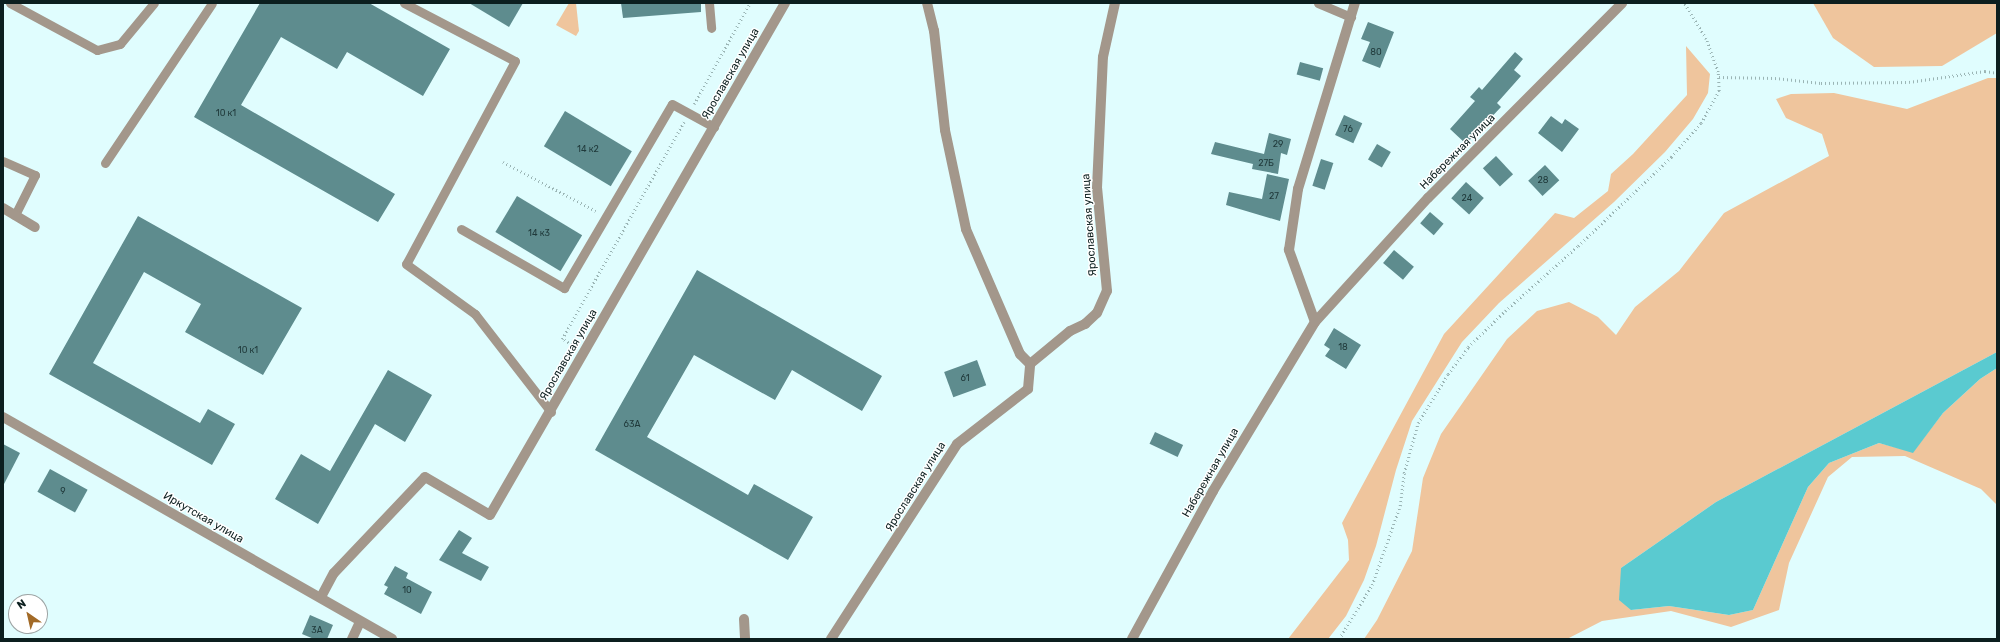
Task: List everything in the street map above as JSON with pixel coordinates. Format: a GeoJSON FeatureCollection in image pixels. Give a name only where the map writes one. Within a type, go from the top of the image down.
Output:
{"type":"FeatureCollection","features":[{"type":"Feature","properties":{"kind":"street","name":"Ярославская улица"},"geometry":{"type":"LineString","coordinates":[[321,597],[334,573],[425,478],[490,515],[551,412],[785,3]]}},
{"type":"Feature","properties":{"kind":"street"},"geometry":{"type":"LineString","coordinates":[[927,3],[934,32],[945,130],[966,229],[1017,348],[1030,364]]}},
{"type":"Feature","properties":{"kind":"street","name":"Ярославская улица"},"geometry":{"type":"LineString","coordinates":[[831,639],[957,444],[1028,389],[1030,364],[1070,331],[1089,320],[1097,313],[1106,291],[1097,188],[1103,57],[1115,3]]}},
{"type":"Feature","properties":{"kind":"street"},"geometry":{"type":"LineString","coordinates":[[1315,322],[1289,250],[1298,189],[1356,3]]}},
{"type":"Feature","properties":{"kind":"street","name":"Набережная улица"},"geometry":{"type":"LineString","coordinates":[[1132,639],[1213,491],[1315,322],[1428,198],[1622,3]]}},
{"type":"Feature","properties":{"kind":"street"},"geometry":{"type":"LineString","coordinates":[[3,208],[36,227]]}},
{"type":"Feature","properties":{"kind":"street","name":"Иркутская улица"},"geometry":{"type":"LineString","coordinates":[[3,417],[321,597],[360,622],[392,639]]}},
{"type":"Feature","properties":{"kind":"street"},"geometry":{"type":"LineString","coordinates":[[744,618],[745,639]]}},
{"type":"Feature","properties":{"kind":"street"},"geometry":{"type":"LineString","coordinates":[[352,639],[360,622]]}},
{"type":"Feature","properties":{"kind":"lane"},"geometry":{"type":"LineString","coordinates":[[10,3],[97,50],[120,44],[154,3]]}},
{"type":"Feature","properties":{"kind":"lane"},"geometry":{"type":"LineString","coordinates":[[105,163],[212,3]]}},
{"type":"Feature","properties":{"kind":"lane"},"geometry":{"type":"LineString","coordinates":[[404,3],[515,61],[406,264],[475,314],[551,412]]}},
{"type":"Feature","properties":{"kind":"lane"},"geometry":{"type":"LineString","coordinates":[[709,3],[710,28]]}},
{"type":"Feature","properties":{"kind":"lane"},"geometry":{"type":"LineString","coordinates":[[1318,3],[1351,16]]}},
{"type":"Feature","properties":{"kind":"lane"},"geometry":{"type":"LineString","coordinates":[[461,229],[564,288],[672,104],[714,127]]}},
{"type":"Feature","properties":{"kind":"lane"},"geometry":{"type":"LineString","coordinates":[[3,161],[36,175],[15,215]]}},
{"type":"Feature","properties":{"kind":"path"},"geometry":{"type":"LineString","coordinates":[[584,352],[562,339],[750,3]]}},
{"type":"Feature","properties":{"kind":"path"},"geometry":{"type":"LineString","coordinates":[[1340,639],[1372,585],[1400,506],[1404,473],[1418,423],[1448,374],[1468,347],[1578,246],[1671,157],[1700,123],[1719,91],[1719,77],[1706,39],[1684,3]]}},
{"type":"Feature","properties":{"kind":"path"},"geometry":{"type":"LineString","coordinates":[[1719,77],[1775,78],[1822,84],[1909,82],[1985,71],[1997,73]]}},
{"type":"Feature","properties":{"kind":"path"},"geometry":{"type":"LineString","coordinates":[[503,162],[606,216]]}},
{"type":"Feature","properties":{"kind":"shaded area"},"geometry":{"type":"Polygon","coordinates":[[[569,3],[576,3],[579,31],[576,36],[556,25],[569,3]]]}},
{"type":"Feature","properties":{"kind":"shaded area"},"geometry":{"type":"Polygon","coordinates":[[[1813,3],[1997,3],[1997,33],[1942,66],[1874,67],[1833,38],[1813,3]]]}},
{"type":"Feature","properties":{"kind":"shaded area"},"geometry":{"type":"Polygon","coordinates":[[[1686,46],[1710,74],[1708,93],[1693,119],[1665,152],[1614,202],[1499,303],[1462,342],[1412,421],[1396,470],[1376,546],[1364,580],[1346,616],[1328,639],[1288,639],[1349,560],[1348,540],[1342,523],[1444,334],[1555,213],[1574,218],[1608,191],[1611,174],[1633,154],[1687,95],[1686,46]]]}},
{"type":"Feature","properties":{"kind":"shaded area"},"geometry":{"type":"Polygon","coordinates":[[[1988,78],[1997,78],[1997,352],[1716,502],[1621,568],[1631,610],[1669,606],[1729,615],[1753,610],[1808,487],[1829,463],[1879,443],[1913,452],[1943,413],[1980,379],[1997,368],[1997,505],[1981,489],[1905,456],[1852,457],[1828,477],[1789,563],[1779,610],[1731,627],[1671,611],[1602,621],[1567,639],[1364,639],[1377,620],[1412,551],[1423,478],[1441,434],[1507,339],[1537,311],[1569,302],[1598,317],[1616,335],[1635,307],[1679,271],[1724,213],[1829,156],[1822,134],[1786,118],[1776,99],[1791,94],[1834,93],[1907,109],[1988,78]]]}},
{"type":"Feature","properties":{"kind":"water"},"geometry":{"type":"Polygon","coordinates":[[[1997,352],[1997,368],[1980,379],[1943,413],[1913,453],[1879,443],[1829,463],[1808,487],[1753,610],[1729,615],[1669,606],[1631,610],[1619,600],[1621,568],[1716,502],[1997,352]]]}},
{"type":"Feature","properties":{"kind":"building"},"geometry":{"type":"Polygon","coordinates":[[[260,3],[369,3],[450,49],[423,96],[347,52],[337,69],[281,37],[241,105],[395,194],[378,222],[194,117],[260,3]]]}},
{"type":"Feature","properties":{"kind":"building"},"geometry":{"type":"Polygon","coordinates":[[[469,3],[523,3],[509,27],[469,3]]]}},
{"type":"Feature","properties":{"kind":"building"},"geometry":{"type":"Polygon","coordinates":[[[621,3],[701,3],[701,12],[623,18],[621,3]]]}},
{"type":"Feature","properties":{"kind":"building"},"geometry":{"type":"Polygon","coordinates":[[[1368,22],[1394,32],[1380,68],[1362,61],[1370,42],[1361,39],[1368,22]]]}},
{"type":"Feature","properties":{"kind":"building"},"geometry":{"type":"Polygon","coordinates":[[[1515,52],[1523,59],[1514,70],[1521,76],[1497,103],[1501,107],[1466,144],[1450,129],[1475,101],[1470,97],[1479,87],[1482,90],[1515,52]]]}},
{"type":"Feature","properties":{"kind":"building"},"geometry":{"type":"Polygon","coordinates":[[[1300,62],[1323,68],[1320,81],[1297,75],[1300,62]]]}},
{"type":"Feature","properties":{"kind":"building"},"geometry":{"type":"Polygon","coordinates":[[[565,111],[632,151],[611,186],[544,146],[565,111]]]}},
{"type":"Feature","properties":{"kind":"building"},"geometry":{"type":"Polygon","coordinates":[[[1344,115],[1362,123],[1353,143],[1335,135],[1344,115]]]}},
{"type":"Feature","properties":{"kind":"building"},"geometry":{"type":"Polygon","coordinates":[[[1551,116],[1562,124],[1565,119],[1579,129],[1562,152],[1538,133],[1551,116]]]}},
{"type":"Feature","properties":{"kind":"building"},"geometry":{"type":"Polygon","coordinates":[[[1269,133],[1291,139],[1287,155],[1281,153],[1278,174],[1252,169],[1253,164],[1211,154],[1215,142],[1264,154],[1269,133]]]}},
{"type":"Feature","properties":{"kind":"building"},"geometry":{"type":"Polygon","coordinates":[[[1377,144],[1391,152],[1382,168],[1368,160],[1377,144]]]}},
{"type":"Feature","properties":{"kind":"building"},"geometry":{"type":"Polygon","coordinates":[[[1496,156],[1513,174],[1500,187],[1483,168],[1496,156]]]}},
{"type":"Feature","properties":{"kind":"building"},"geometry":{"type":"Polygon","coordinates":[[[1321,159],[1333,163],[1325,190],[1312,186],[1321,159]]]}},
{"type":"Feature","properties":{"kind":"building"},"geometry":{"type":"Polygon","coordinates":[[[1545,165],[1559,180],[1543,196],[1528,181],[1545,165]]]}},
{"type":"Feature","properties":{"kind":"building"},"geometry":{"type":"Polygon","coordinates":[[[1267,174],[1289,179],[1280,221],[1226,205],[1229,192],[1262,199],[1267,174]]]}},
{"type":"Feature","properties":{"kind":"building"},"geometry":{"type":"Polygon","coordinates":[[[1466,182],[1484,198],[1469,214],[1451,198],[1466,182]]]}},
{"type":"Feature","properties":{"kind":"building"},"geometry":{"type":"Polygon","coordinates":[[[517,196],[582,235],[561,271],[495,232],[517,196]]]}},
{"type":"Feature","properties":{"kind":"building"},"geometry":{"type":"Polygon","coordinates":[[[1430,212],[1444,224],[1434,235],[1420,223],[1430,212]]]}},
{"type":"Feature","properties":{"kind":"building"},"geometry":{"type":"Polygon","coordinates":[[[138,216],[302,308],[263,375],[185,332],[201,304],[144,272],[93,363],[200,423],[208,409],[235,424],[212,465],[49,374],[138,216]]]}},
{"type":"Feature","properties":{"kind":"building"},"geometry":{"type":"Polygon","coordinates":[[[1394,250],[1414,267],[1403,280],[1383,263],[1394,250]]]}},
{"type":"Feature","properties":{"kind":"building"},"geometry":{"type":"Polygon","coordinates":[[[697,270],[882,376],[862,411],[792,370],[775,400],[694,355],[647,437],[748,495],[754,484],[813,517],[788,560],[595,450],[697,270]]]}},
{"type":"Feature","properties":{"kind":"building"},"geometry":{"type":"Polygon","coordinates":[[[1334,328],[1361,345],[1346,369],[1325,356],[1330,349],[1324,345],[1334,328]]]}},
{"type":"Feature","properties":{"kind":"building"},"geometry":{"type":"Polygon","coordinates":[[[977,360],[986,385],[953,397],[944,372],[977,360]]]}},
{"type":"Feature","properties":{"kind":"building"},"geometry":{"type":"Polygon","coordinates":[[[388,370],[432,395],[405,442],[375,424],[318,524],[275,499],[301,454],[330,471],[388,370]]]}},
{"type":"Feature","properties":{"kind":"building"},"geometry":{"type":"Polygon","coordinates":[[[1155,432],[1183,445],[1178,457],[1150,444],[1155,432]]]}},
{"type":"Feature","properties":{"kind":"building"},"geometry":{"type":"Polygon","coordinates":[[[3,444],[20,453],[3,486],[3,444]]]}},
{"type":"Feature","properties":{"kind":"building"},"geometry":{"type":"Polygon","coordinates":[[[50,469],[88,490],[75,513],[37,492],[50,469]]]}},
{"type":"Feature","properties":{"kind":"building"},"geometry":{"type":"Polygon","coordinates":[[[459,530],[472,538],[462,553],[489,567],[481,581],[439,560],[459,530]]]}},
{"type":"Feature","properties":{"kind":"building"},"geometry":{"type":"Polygon","coordinates":[[[395,566],[408,573],[406,578],[432,592],[421,614],[384,594],[388,587],[384,585],[395,566]]]}},
{"type":"Feature","properties":{"kind":"building"},"geometry":{"type":"Polygon","coordinates":[[[310,615],[333,625],[327,639],[314,639],[302,634],[310,615]]]}}]}
